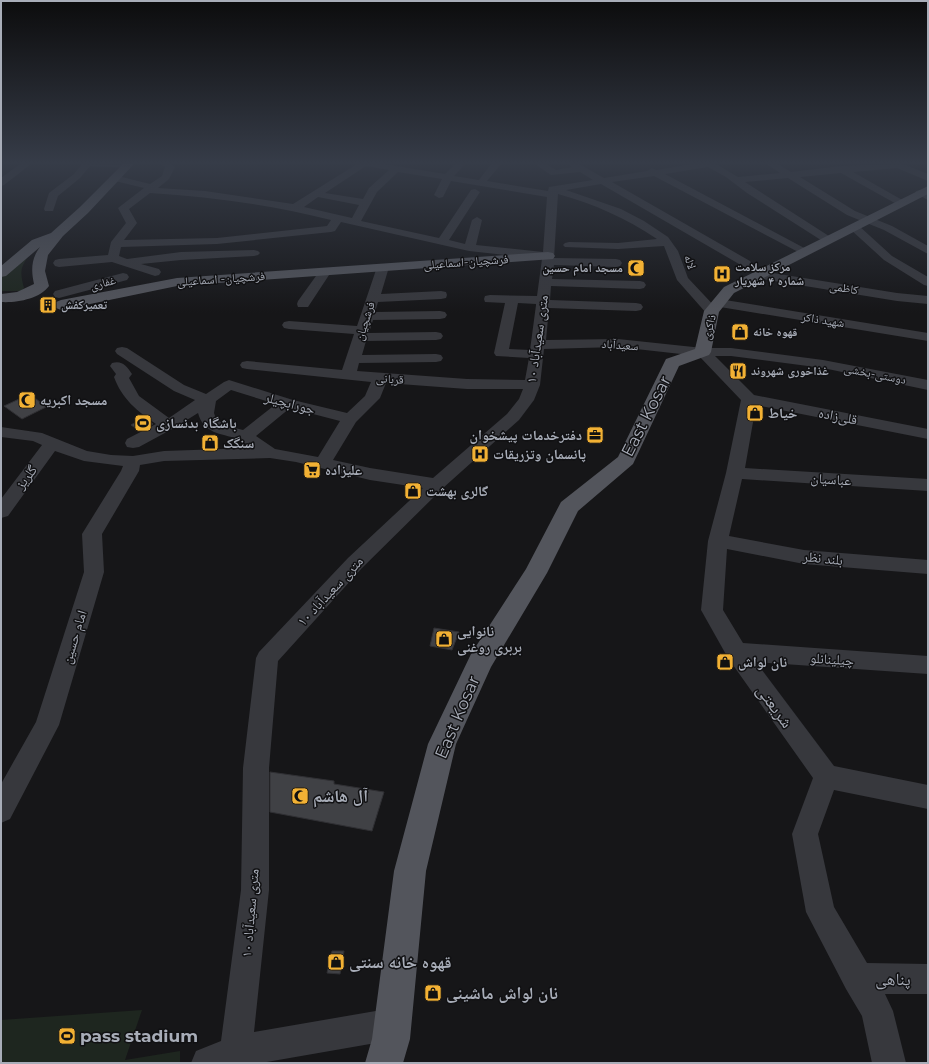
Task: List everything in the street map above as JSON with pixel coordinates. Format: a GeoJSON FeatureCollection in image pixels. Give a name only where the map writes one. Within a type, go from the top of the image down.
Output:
{"type":"FeatureCollection","features":[{"type":"Feature","properties":{"kind":"main road"},"geometry":{"type":"LineString","coordinates":[[60,299],[42,286],[38,270],[41,255],[58,233],[80,214]]}},
{"type":"Feature","properties":{"kind":"main road","name":"ذاکری"},"geometry":{"type":"LineString","coordinates":[[703,352],[716,307],[729,290],[880,214]]}},
{"type":"Feature","properties":{"kind":"main road"},"geometry":{"type":"LineString","coordinates":[[1,273],[37,243],[58,233]]}},
{"type":"Feature","properties":{"kind":"main road","name":"فرشچیان-اسماعیلی"},"geometry":{"type":"LineString","coordinates":[[383,267],[548,259]]}},
{"type":"Feature","properties":{"kind":"main road","name":"فرشچیان- اسماعیلی"},"geometry":{"type":"LineString","coordinates":[[60,299],[177,282],[383,267]]}},
{"type":"Feature","properties":{"kind":"main road"},"geometry":{"type":"LineString","coordinates":[[7,298],[30,294],[42,286]]}},
{"type":"Feature","properties":{"kind":"main road"},"geometry":{"type":"LineString","coordinates":[[7,298],[48,300],[60,299]]}},
{"type":"Feature","properties":{"kind":"main road","name":"East Kosar"},"geometry":{"type":"LineString","coordinates":[[384,1063],[393,1024],[410,871],[442,744],[480,662],[535,573],[569,507],[626,460],[672,363],[703,352]]}},
{"type":"Feature","properties":{"kind":"street"},"geometry":{"type":"LineString","coordinates":[[118,260],[116,244],[132,223],[126,214]]}},
{"type":"Feature","properties":{"kind":"street"},"geometry":{"type":"LineString","coordinates":[[319,214],[469,248],[548,259],[616,263]]}},
{"type":"Feature","properties":{"kind":"street"},"geometry":{"type":"LineString","coordinates":[[355,222],[360,214]]}},
{"type":"Feature","properties":{"kind":"street"},"geometry":{"type":"LineString","coordinates":[[442,242],[461,214]]}},
{"type":"Feature","properties":{"kind":"street","name":"۱۰ متری سعیدآباد"},"geometry":{"type":"LineString","coordinates":[[393,1024],[222,1057],[255,890],[256,768],[267,658],[355,562],[437,484],[512,417],[526,400],[532,385],[537,350],[548,259],[551,214]]}},
{"type":"Feature","properties":{"kind":"street","name":"لاله"},"geometry":{"type":"LineString","coordinates":[[622,214],[635,220],[667,242],[675,257],[682,279],[716,307]]}},
{"type":"Feature","properties":{"kind":"street"},"geometry":{"type":"LineString","coordinates":[[658,214],[746,264]]}},
{"type":"Feature","properties":{"kind":"street"},"geometry":{"type":"LineString","coordinates":[[732,214],[804,252]]}},
{"type":"Feature","properties":{"kind":"street"},"geometry":{"type":"LineString","coordinates":[[786,214],[828,240]]}},
{"type":"Feature","properties":{"kind":"street"},"geometry":{"type":"LineString","coordinates":[[855,214],[888,228],[928,251]]}},
{"type":"Feature","properties":{"kind":"street"},"geometry":{"type":"LineString","coordinates":[[116,244],[212,241],[265,237],[331,229],[338,218]]}},
{"type":"Feature","properties":{"kind":"street"},"geometry":{"type":"LineString","coordinates":[[469,248],[477,220]]}},
{"type":"Feature","properties":{"kind":"street"},"geometry":{"type":"LineString","coordinates":[[854,227],[888,258],[928,282]]}},
{"type":"Feature","properties":{"kind":"street"},"geometry":{"type":"LineString","coordinates":[[569,245],[618,246],[667,242]]}},
{"type":"Feature","properties":{"kind":"street"},"geometry":{"type":"LineString","coordinates":[[59,263],[181,256],[254,254]]}},
{"type":"Feature","properties":{"kind":"street"},"geometry":{"type":"LineString","coordinates":[[118,260],[155,272]]}},
{"type":"Feature","properties":{"kind":"street","name":"فرشچیان"},"geometry":{"type":"LineString","coordinates":[[348,375],[383,267]]}},
{"type":"Feature","properties":{"kind":"street"},"geometry":{"type":"LineString","coordinates":[[303,304],[325,272]]}},
{"type":"Feature","properties":{"kind":"street","name":"کاظمی"},"geometry":{"type":"LineString","coordinates":[[760,275],[897,297],[928,300]]}},
{"type":"Feature","properties":{"kind":"street","name":"غفاری"},"geometry":{"type":"LineString","coordinates":[[60,299],[123,277]]}},
{"type":"Feature","properties":{"kind":"street"},"geometry":{"type":"LineString","coordinates":[[490,299],[512,300],[640,285]]}},
{"type":"Feature","properties":{"kind":"street"},"geometry":{"type":"LineString","coordinates":[[373,298],[441,295]]}},
{"type":"Feature","properties":{"kind":"street"},"geometry":{"type":"LineString","coordinates":[[543,296],[636,307]]}},
{"type":"Feature","properties":{"kind":"street","name":"سعیدآباد"},"geometry":{"type":"LineString","coordinates":[[512,300],[502,352],[537,350],[585,343],[618,343],[703,352]]}},
{"type":"Feature","properties":{"kind":"street","name":"شهید ذاکر"},"geometry":{"type":"LineString","coordinates":[[716,307],[928,337]]}},
{"type":"Feature","properties":{"kind":"street"},"geometry":{"type":"LineString","coordinates":[[367,316],[440,315]]}},
{"type":"Feature","properties":{"kind":"street"},"geometry":{"type":"LineString","coordinates":[[289,325],[361,334],[436,336]]}},
{"type":"Feature","properties":{"kind":"street"},"geometry":{"type":"LineString","coordinates":[[122,351],[179,388],[208,400]]}},
{"type":"Feature","properties":{"kind":"street"},"geometry":{"type":"LineString","coordinates":[[703,352],[749,399]]}},
{"type":"Feature","properties":{"kind":"street","name":"دوستی-بخشی"},"geometry":{"type":"LineString","coordinates":[[703,352],[731,352],[823,364],[928,385]]}},
{"type":"Feature","properties":{"kind":"street"},"geometry":{"type":"LineString","coordinates":[[353,359],[436,358]]}},
{"type":"Feature","properties":{"kind":"street"},"geometry":{"type":"LineString","coordinates":[[117,366],[125,374],[120,377],[125,389],[134,400],[168,425]]}},
{"type":"Feature","properties":{"kind":"street","name":"قربانی"},"geometry":{"type":"LineString","coordinates":[[247,366],[467,384],[532,385]]}},
{"type":"Feature","properties":{"kind":"street"},"geometry":{"type":"LineString","coordinates":[[323,463],[350,419],[372,398],[380,378]]}},
{"type":"Feature","properties":{"kind":"street","name":"جورابچیلر"},"geometry":{"type":"LineString","coordinates":[[208,400],[230,385],[287,403],[350,419]]}},
{"type":"Feature","properties":{"kind":"street","name":"قلی‌زاده"},"geometry":{"type":"LineString","coordinates":[[749,399],[928,434]]}},
{"type":"Feature","properties":{"kind":"street","name":"شریعتی"},"geometry":{"type":"LineString","coordinates":[[749,399],[735,472],[718,541],[712,610],[736,652],[826,776]]}},
{"type":"Feature","properties":{"kind":"street"},"geometry":{"type":"LineString","coordinates":[[1,432],[36,437],[84,456],[111,460],[133,452],[168,425],[208,400]]}},
{"type":"Feature","properties":{"kind":"street"},"geometry":{"type":"LineString","coordinates":[[208,400],[206,413],[209,422],[221,429],[246,436],[270,453]]}},
{"type":"Feature","properties":{"kind":"street"},"geometry":{"type":"LineString","coordinates":[[246,436],[287,403]]}},
{"type":"Feature","properties":{"kind":"street","name":"گلریز"},"geometry":{"type":"LineString","coordinates":[[1,512],[52,443]]}},
{"type":"Feature","properties":{"kind":"street"},"geometry":{"type":"LineString","coordinates":[[133,452],[164,456],[270,453],[370,474],[437,484]]}},
{"type":"Feature","properties":{"kind":"street","name":"امام حسین"},"geometry":{"type":"LineString","coordinates":[[1,810],[47,725],[94,572],[92,534],[130,471],[133,452]]}},
{"type":"Feature","properties":{"kind":"street","name":"عباسیان"},"geometry":{"type":"LineString","coordinates":[[735,472],[928,485]]}},
{"type":"Feature","properties":{"kind":"street","name":"بلند نظر"},"geometry":{"type":"LineString","coordinates":[[718,541],[804,557],[928,567]]}},
{"type":"Feature","properties":{"kind":"street","name":"چیلینانلو"},"geometry":{"type":"LineString","coordinates":[[736,652],[928,665]]}},
{"type":"Feature","properties":{"kind":"street"},"geometry":{"type":"LineString","coordinates":[[889,1063],[877,1011],[821,912],[805,834],[826,776],[928,797]]}},
{"type":"Feature","properties":{"kind":"street","name":"پناهی"},"geometry":{"type":"LineString","coordinates":[[857,978],[928,980]]}},
{"type":"Feature","properties":{"kind":"shaded area"},"geometry":{"type":"Polygon","coordinates":[[[31,251],[21,272],[24,288],[21,291],[1,291],[1,274],[31,251]]]}},
{"type":"Feature","properties":{"kind":"shaded area","name":"pass stadium"},"geometry":{"type":"Polygon","coordinates":[[[142,1010],[125,1060],[180,1051],[180,1063],[1,1063],[1,1020],[142,1010]]]}},
{"type":"Feature","properties":{"kind":"building","name":"مسجد اکبریه"},"geometry":{"type":"Polygon","coordinates":[[[30,394],[46,407],[22,419],[4,406],[30,394]]]}},
{"type":"Feature","properties":{"kind":"building","name":"باشگاه بدنسازی"},"geometry":{"type":"Polygon","coordinates":[[[144,417],[153,424],[140,431],[131,425],[144,417]]]}},
{"type":"Feature","properties":{"kind":"building","name":"دفترخدمات پیشخوان"},"geometry":{"type":"Polygon","coordinates":[[[588,428],[600,428],[603,441],[590,441],[588,428]]]}},
{"type":"Feature","properties":{"kind":"building","name":"نانوایی بربری روغنی"},"geometry":{"type":"Polygon","coordinates":[[[434,628],[459,632],[452,650],[430,646],[434,628]]]}},
{"type":"Feature","properties":{"kind":"building"},"geometry":{"type":"Polygon","coordinates":[[[270,772],[334,781],[334,784],[384,792],[372,831],[270,812],[270,772]]]}},
{"type":"Feature","properties":{"kind":"building","name":"قهوه خانه سنتی"},"geometry":{"type":"Polygon","coordinates":[[[332,951],[344,951],[340,974],[327,973],[332,951]]]}},
{"type":"Feature","properties":{"kind":"place","name":"مسجد امام حسین"},"geometry":{"type":"Point","coordinates":[636,268]}},
{"type":"Feature","properties":{"kind":"place","name":"مرکز سلامت شماره ۴ شهریار"},"geometry":{"type":"Point","coordinates":[722,274]}},
{"type":"Feature","properties":{"kind":"place","name":"تعمیرکفش"},"geometry":{"type":"Point","coordinates":[48,305]}},
{"type":"Feature","properties":{"kind":"place","name":"قهوه خانه"},"geometry":{"type":"Point","coordinates":[740,332]}},
{"type":"Feature","properties":{"kind":"place","name":"غذاخوری شهروند"},"geometry":{"type":"Point","coordinates":[738,371]}},
{"type":"Feature","properties":{"kind":"place","name":"مسجد اکبریه"},"geometry":{"type":"Point","coordinates":[27,400]}},
{"type":"Feature","properties":{"kind":"place","name":"خیاط"},"geometry":{"type":"Point","coordinates":[755,413]}},
{"type":"Feature","properties":{"kind":"place","name":"باشگاه بدنسازی"},"geometry":{"type":"Point","coordinates":[143,423]}},
{"type":"Feature","properties":{"kind":"place","name":"دفترخدمات پیشخوان"},"geometry":{"type":"Point","coordinates":[595,435]}},
{"type":"Feature","properties":{"kind":"place","name":"سنگک"},"geometry":{"type":"Point","coordinates":[210,443]}},
{"type":"Feature","properties":{"kind":"place","name":"پانسمان وتزریقات"},"geometry":{"type":"Point","coordinates":[480,454]}},
{"type":"Feature","properties":{"kind":"place","name":"علیزاده"},"geometry":{"type":"Point","coordinates":[312,470]}},
{"type":"Feature","properties":{"kind":"place","name":"گالری بهشت"},"geometry":{"type":"Point","coordinates":[413,491]}},
{"type":"Feature","properties":{"kind":"place","name":"نانوایی بربری روغنی"},"geometry":{"type":"Point","coordinates":[444,639]}},
{"type":"Feature","properties":{"kind":"place","name":"نان لواش"},"geometry":{"type":"Point","coordinates":[725,662]}},
{"type":"Feature","properties":{"kind":"place","name":"آل هاشم"},"geometry":{"type":"Point","coordinates":[300,796]}},
{"type":"Feature","properties":{"kind":"place","name":"قهوه خانه سنتی"},"geometry":{"type":"Point","coordinates":[336,962]}},
{"type":"Feature","properties":{"kind":"place","name":"نان لواش ماشینی"},"geometry":{"type":"Point","coordinates":[433,993]}},
{"type":"Feature","properties":{"kind":"place","name":"pass stadium"},"geometry":{"type":"Point","coordinates":[67,1036]}}]}
